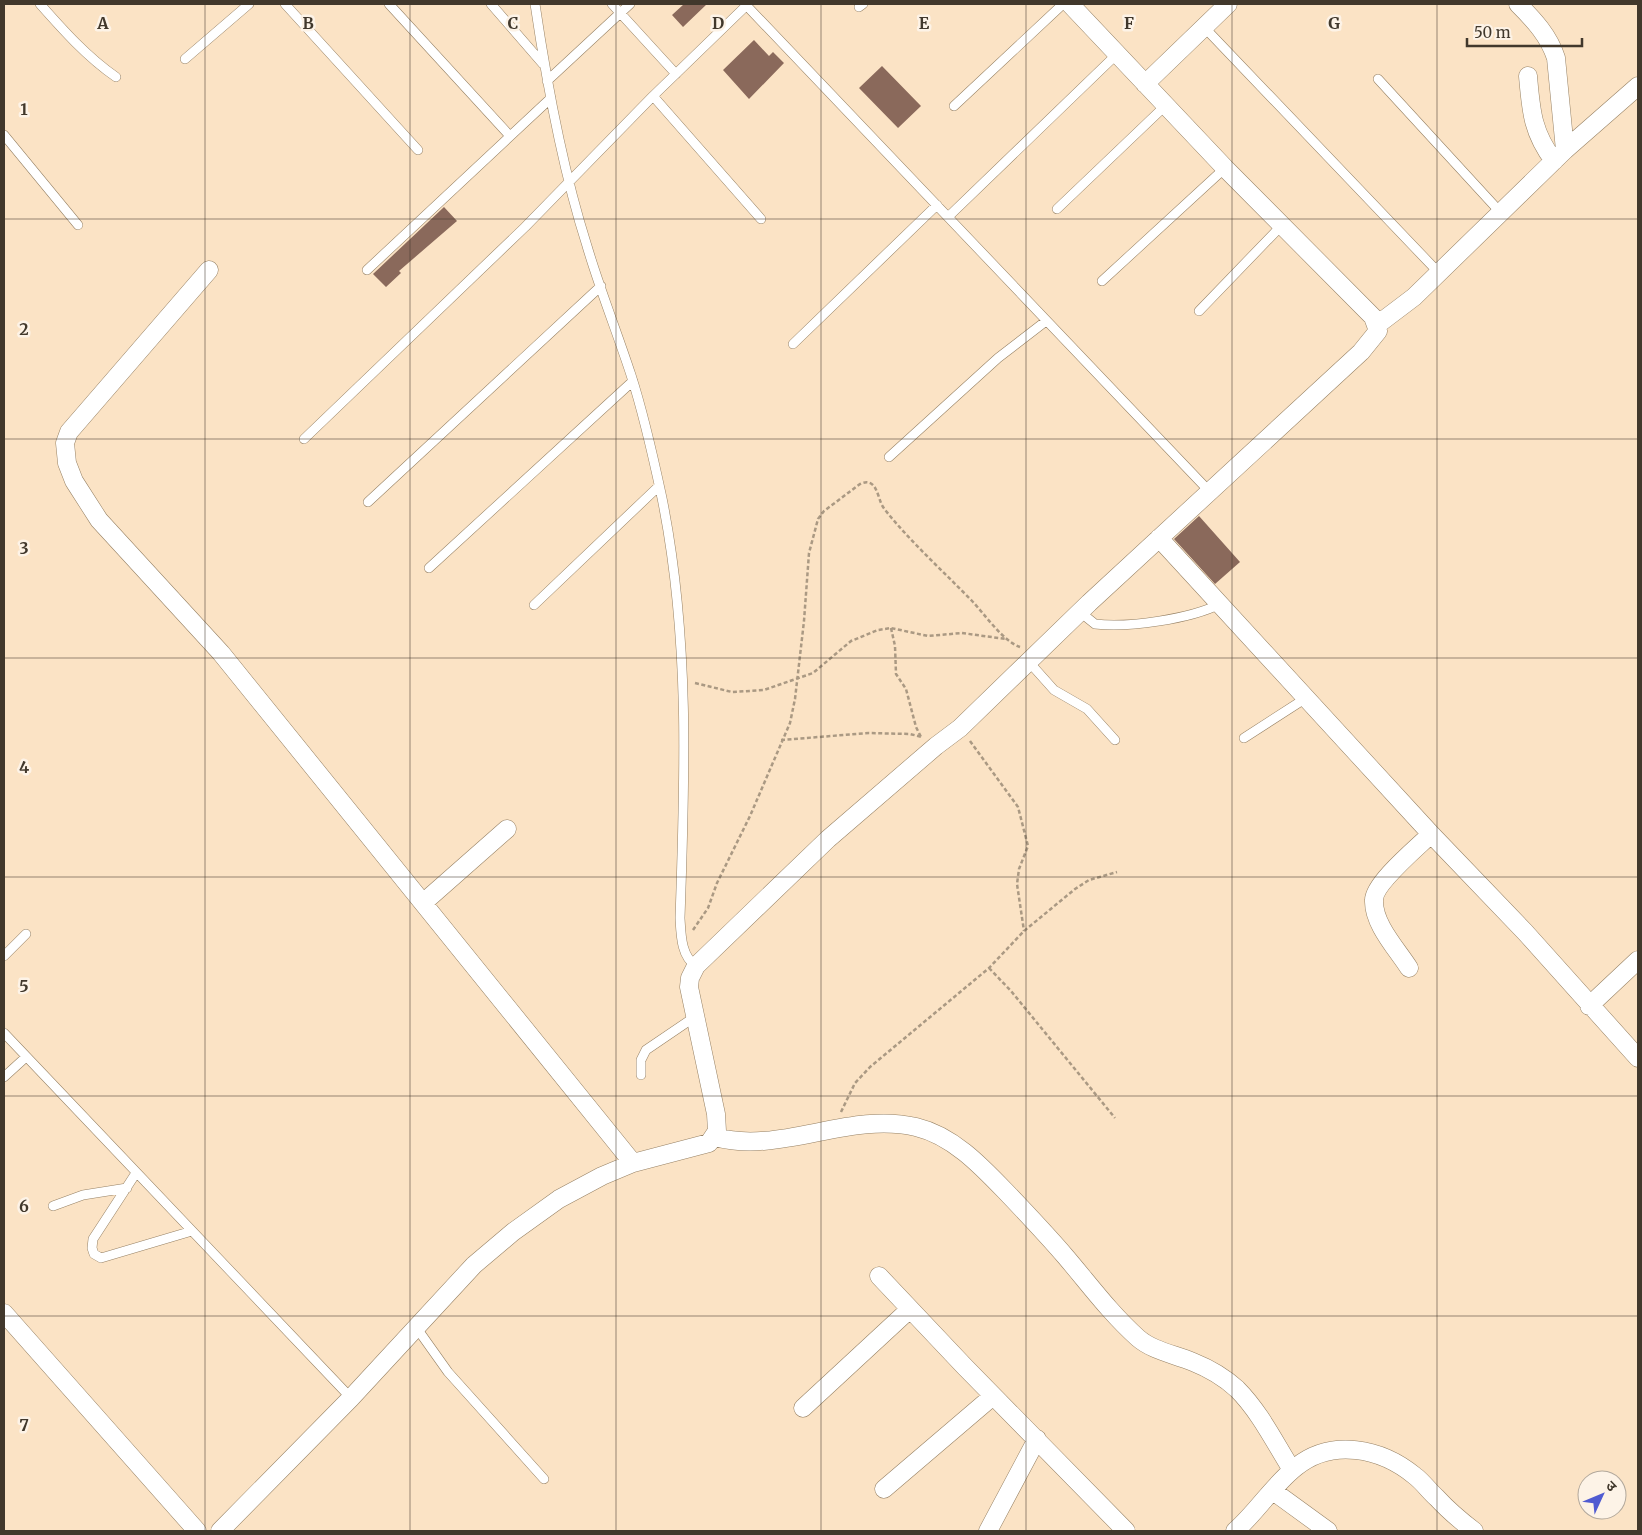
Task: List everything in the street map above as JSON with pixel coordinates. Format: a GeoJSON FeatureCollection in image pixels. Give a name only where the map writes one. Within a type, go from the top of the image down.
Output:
{"type":"FeatureCollection","features":[{"type":"Feature","properties":{"kind":"street"},"geometry":{"type":"LineString","coordinates":[[220,1531],[351,1398],[474,1265],[513,1232],[559,1199],[602,1176],[633,1163],[702,1146],[715,1137],[717,1131],[716,1114],[689,987],[690,978],[696,966],[928,742],[960,728],[1080,612],[1360,352],[1374,338],[1378,331],[1373,316],[1225,168],[1116,55],[1071,4]]}},
{"type":"Feature","properties":{"kind":"street"},"geometry":{"type":"LineString","coordinates":[[1145,84],[1228,4]]}},
{"type":"Feature","properties":{"kind":"street"},"geometry":{"type":"LineString","coordinates":[[1518,4],[1546,35],[1556,58],[1559,156]]}},
{"type":"Feature","properties":{"kind":"street"},"geometry":{"type":"LineString","coordinates":[[1528,76],[1534,127],[1542,145],[1559,156]]}},
{"type":"Feature","properties":{"kind":"street"},"geometry":{"type":"LineString","coordinates":[[1377,325],[1414,297],[1559,156],[1638,86]]}},
{"type":"Feature","properties":{"kind":"street"},"geometry":{"type":"LineString","coordinates":[[209,270],[69,432],[65,442],[65,453],[74,481],[99,520],[221,653],[633,1163]]}},
{"type":"Feature","properties":{"kind":"street"},"geometry":{"type":"LineString","coordinates":[[1159,538],[1431,834],[1525,932],[1638,1058]]}},
{"type":"Feature","properties":{"kind":"street"},"geometry":{"type":"LineString","coordinates":[[423,903],[507,829]]}},
{"type":"Feature","properties":{"kind":"street"},"geometry":{"type":"LineString","coordinates":[[1409,968],[1380,922],[1374,901],[1380,885],[1431,834]]}},
{"type":"Feature","properties":{"kind":"street"},"geometry":{"type":"LineString","coordinates":[[1590,1006],[1638,960]]}},
{"type":"Feature","properties":{"kind":"street"},"geometry":{"type":"LineString","coordinates":[[715,1137],[731,1141],[763,1142],[834,1129],[904,1125],[919,1128],[960,1148],[1015,1202],[1066,1257],[1111,1312],[1139,1339],[1155,1349],[1194,1362],[1214,1372],[1235,1387],[1252,1404],[1292,1470]]}},
{"type":"Feature","properties":{"kind":"street"},"geometry":{"type":"LineString","coordinates":[[879,1276],[993,1396],[1126,1531]]}},
{"type":"Feature","properties":{"kind":"street"},"geometry":{"type":"LineString","coordinates":[[803,1408],[910,1309]]}},
{"type":"Feature","properties":{"kind":"street"},"geometry":{"type":"LineString","coordinates":[[4,1313],[197,1531]]}},
{"type":"Feature","properties":{"kind":"street"},"geometry":{"type":"LineString","coordinates":[[884,1489],[993,1396]]}},
{"type":"Feature","properties":{"kind":"street"},"geometry":{"type":"LineString","coordinates":[[988,1531],[1037,1439]]}},
{"type":"Feature","properties":{"kind":"street"},"geometry":{"type":"LineString","coordinates":[[1235,1531],[1292,1470],[1306,1460],[1334,1449],[1352,1448],[1378,1455],[1398,1464],[1416,1477],[1437,1499],[1474,1531]]}},
{"type":"Feature","properties":{"kind":"street"},"geometry":{"type":"LineString","coordinates":[[1273,1491],[1328,1531]]}},
{"type":"Feature","properties":{"kind":"lane"},"geometry":{"type":"LineString","coordinates":[[40,4],[77,44],[102,68],[116,77]]}},
{"type":"Feature","properties":{"kind":"lane"},"geometry":{"type":"LineString","coordinates":[[185,59],[249,4]]}},
{"type":"Feature","properties":{"kind":"lane"},"geometry":{"type":"LineString","coordinates":[[284,4],[418,150]]}},
{"type":"Feature","properties":{"kind":"lane"},"geometry":{"type":"LineString","coordinates":[[389,4],[510,136]]}},
{"type":"Feature","properties":{"kind":"lane"},"geometry":{"type":"LineString","coordinates":[[491,4],[544,65]]}},
{"type":"Feature","properties":{"kind":"lane"},"geometry":{"type":"LineString","coordinates":[[535,4],[547,81],[569,182],[586,246],[633,381],[659,486],[672,559],[686,734],[680,918],[684,950],[688,961],[696,966]]}},
{"type":"Feature","properties":{"kind":"lane"},"geometry":{"type":"LineString","coordinates":[[612,4],[676,74]]}},
{"type":"Feature","properties":{"kind":"lane"},"geometry":{"type":"LineString","coordinates":[[547,81],[630,4]]}},
{"type":"Feature","properties":{"kind":"lane"},"geometry":{"type":"LineString","coordinates":[[304,439],[569,182],[746,4],[1209,491]]}},
{"type":"Feature","properties":{"kind":"lane"},"geometry":{"type":"LineString","coordinates":[[954,106],[1071,4]]}},
{"type":"Feature","properties":{"kind":"lane"},"geometry":{"type":"LineString","coordinates":[[1204,27],[1439,273]]}},
{"type":"Feature","properties":{"kind":"lane"},"geometry":{"type":"LineString","coordinates":[[948,217],[1116,55]]}},
{"type":"Feature","properties":{"kind":"lane"},"geometry":{"type":"LineString","coordinates":[[1378,79],[1501,213]]}},
{"type":"Feature","properties":{"kind":"lane"},"geometry":{"type":"LineString","coordinates":[[653,96],[761,219]]}},
{"type":"Feature","properties":{"kind":"lane"},"geometry":{"type":"LineString","coordinates":[[367,270],[551,98]]}},
{"type":"Feature","properties":{"kind":"lane"},"geometry":{"type":"LineString","coordinates":[[1057,210],[1166,106]]}},
{"type":"Feature","properties":{"kind":"lane"},"geometry":{"type":"LineString","coordinates":[[4,135],[78,225]]}},
{"type":"Feature","properties":{"kind":"lane"},"geometry":{"type":"LineString","coordinates":[[1102,281],[1225,168]]}},
{"type":"Feature","properties":{"kind":"lane"},"geometry":{"type":"LineString","coordinates":[[793,344],[937,205]]}},
{"type":"Feature","properties":{"kind":"lane"},"geometry":{"type":"LineString","coordinates":[[1199,311],[1282,225]]}},
{"type":"Feature","properties":{"kind":"lane"},"geometry":{"type":"LineString","coordinates":[[368,502],[601,286]]}},
{"type":"Feature","properties":{"kind":"lane"},"geometry":{"type":"LineString","coordinates":[[889,457],[998,358],[1046,321]]}},
{"type":"Feature","properties":{"kind":"lane"},"geometry":{"type":"LineString","coordinates":[[429,568],[633,381]]}},
{"type":"Feature","properties":{"kind":"lane"},"geometry":{"type":"LineString","coordinates":[[534,605],[659,486]]}},
{"type":"Feature","properties":{"kind":"lane"},"geometry":{"type":"LineString","coordinates":[[1080,612],[1095,624],[1133,622],[1187,617],[1202,613],[1220,604]]}},
{"type":"Feature","properties":{"kind":"lane"},"geometry":{"type":"LineString","coordinates":[[1034,658],[1054,690],[1087,708],[1115,740]]}},
{"type":"Feature","properties":{"kind":"lane"},"geometry":{"type":"LineString","coordinates":[[1244,738],[1306,698]]}},
{"type":"Feature","properties":{"kind":"lane"},"geometry":{"type":"LineString","coordinates":[[4,956],[26,934]]}},
{"type":"Feature","properties":{"kind":"lane"},"geometry":{"type":"LineString","coordinates":[[641,1075],[641,1060],[646,1050],[696,1016]]}},
{"type":"Feature","properties":{"kind":"lane"},"geometry":{"type":"LineString","coordinates":[[4,1034],[351,1398]]}},
{"type":"Feature","properties":{"kind":"lane"},"geometry":{"type":"LineString","coordinates":[[4,1077],[26,1057]]}},
{"type":"Feature","properties":{"kind":"lane"},"geometry":{"type":"LineString","coordinates":[[136,1173],[93,1239],[92,1252],[101,1258],[192,1232]]}},
{"type":"Feature","properties":{"kind":"lane"},"geometry":{"type":"LineString","coordinates":[[53,1206],[83,1195],[127,1188]]}},
{"type":"Feature","properties":{"kind":"lane"},"geometry":{"type":"LineString","coordinates":[[416,1328],[448,1372],[544,1479]]}},
{"type":"Feature","properties":{"kind":"path"},"geometry":{"type":"LineString","coordinates":[[684,950],[687,940],[708,908],[717,882],[750,816],[781,740],[790,723],[797,679],[808,560],[813,535],[824,511],[866,482],[870,483],[877,490],[882,505],[914,546],[949,577],[1010,643],[1034,658]]}},
{"type":"Feature","properties":{"kind":"path"},"geometry":{"type":"LineString","coordinates":[[683,680],[732,692],[764,690],[813,673],[851,641],[878,630],[891,628],[928,636],[962,633],[1006,639]]}},
{"type":"Feature","properties":{"kind":"path"},"geometry":{"type":"LineString","coordinates":[[891,628],[895,646],[896,674],[906,689],[916,727],[928,742]]}},
{"type":"Feature","properties":{"kind":"path"},"geometry":{"type":"LineString","coordinates":[[960,728],[1018,808],[1028,846],[1019,869],[1017,884],[1024,931]]}},
{"type":"Feature","properties":{"kind":"path"},"geometry":{"type":"LineString","coordinates":[[781,740],[869,733],[928,742]]}},
{"type":"Feature","properties":{"kind":"path"},"geometry":{"type":"LineString","coordinates":[[834,1129],[855,1083],[870,1067],[989,968],[1024,931],[1075,889],[1089,880],[1118,872]]}},
{"type":"Feature","properties":{"kind":"path"},"geometry":{"type":"LineString","coordinates":[[989,968],[1011,991],[1115,1118]]}},
{"type":"Feature","properties":{"kind":"building"},"geometry":{"type":"Polygon","coordinates":[[[684,4],[707,4],[683,27],[672,15],[684,4]]]}},
{"type":"Feature","properties":{"kind":"building"},"geometry":{"type":"Polygon","coordinates":[[[754,40],[769,56],[773,52],[784,63],[749,99],[723,70],[754,40]]]}},
{"type":"Feature","properties":{"kind":"building"},"geometry":{"type":"Polygon","coordinates":[[[882,66],[921,106],[898,128],[859,88],[882,66]]]}},
{"type":"Feature","properties":{"kind":"building"},"geometry":{"type":"Polygon","coordinates":[[[444,207],[457,221],[399,271],[401,273],[386,287],[373,274],[444,207]]]}},
{"type":"Feature","properties":{"kind":"building"},"geometry":{"type":"Polygon","coordinates":[[[1199,516],[1240,562],[1215,584],[1174,539],[1199,516]]]}}]}
